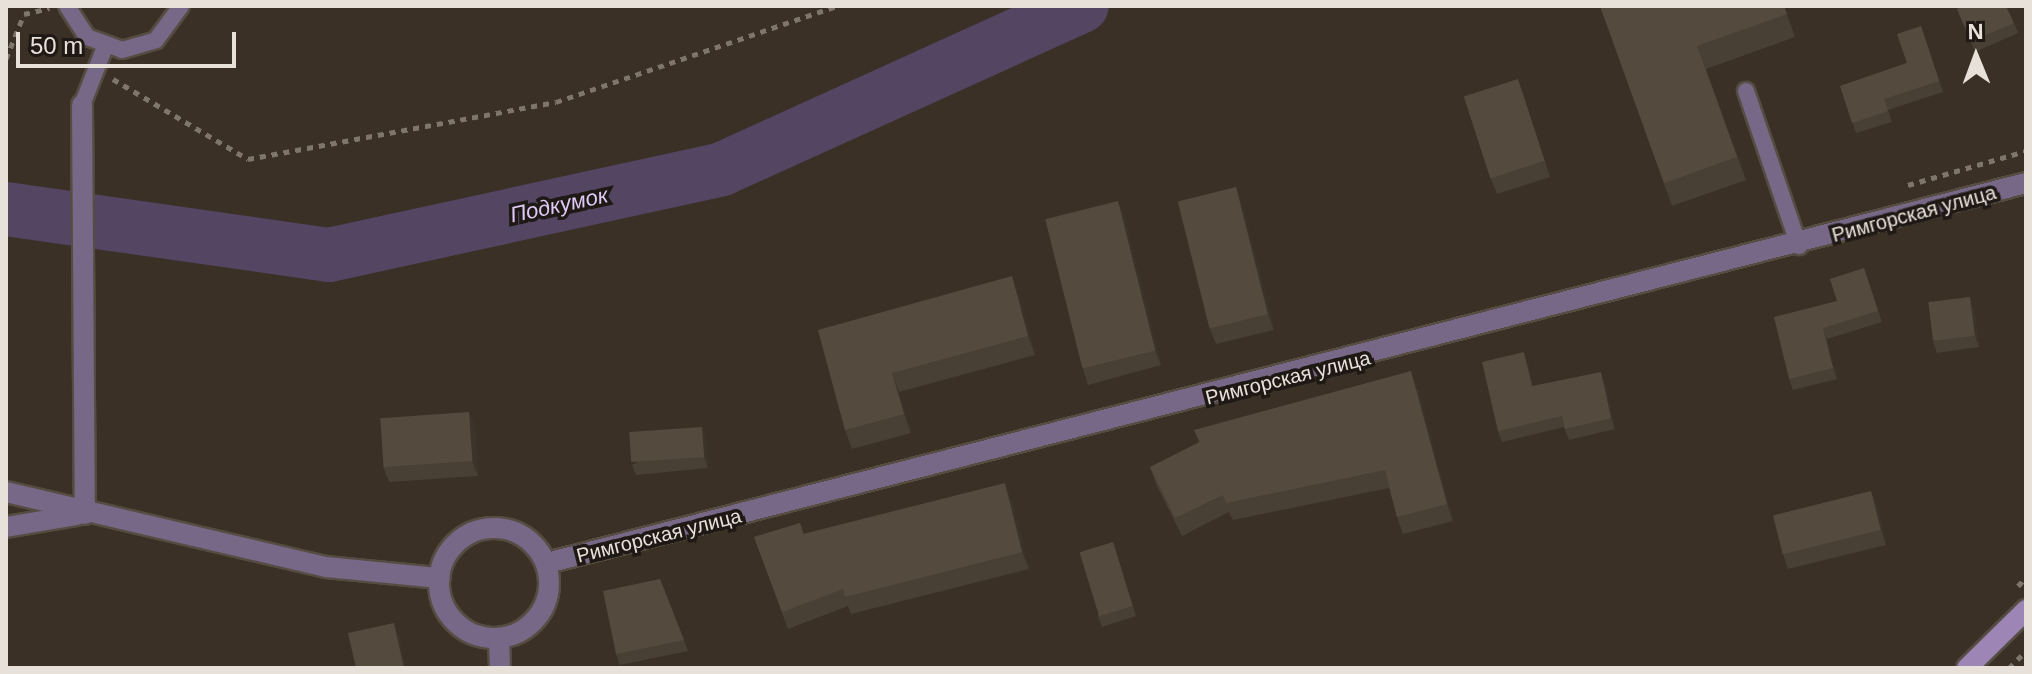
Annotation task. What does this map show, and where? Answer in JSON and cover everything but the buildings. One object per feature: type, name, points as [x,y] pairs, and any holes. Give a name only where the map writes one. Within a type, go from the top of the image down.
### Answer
[{"type":"main road","points":[[1967,668],[2026,610]]},
{"type":"street","points":[[82,105],[85,514]]},
{"type":"street","name":"Римгорская улица","points":[[547,563],[1799,246],[2026,183]]},
{"type":"street","points":[[6,492],[85,514],[326,567],[439,578]]},
{"type":"street","points":[[6,527],[85,514]]},
{"type":"street","points":[[487,528],[523,535],[547,563],[542,613],[499,639],[455,622],[439,578],[454,544],[487,528]]},
{"type":"street","points":[[499,639],[500,668]]},
{"type":"lane","points":[[67,6],[87,37],[105,47],[156,40],[181,6]]},
{"type":"lane","points":[[82,105],[93,67],[105,47]]},
{"type":"lane","points":[[1746,91],[1799,246]]},
{"type":"path","points":[[6,59],[24,14],[58,6]]},
{"type":"path","points":[[93,67],[248,159],[556,102],[837,6]]},
{"type":"path","points":[[6,40],[15,37]]},
{"type":"path","points":[[2009,668],[2026,651]]},
{"type":"waterway","name":"Подкумок","points":[[6,209],[329,255],[722,169],[1082,6]]}]
